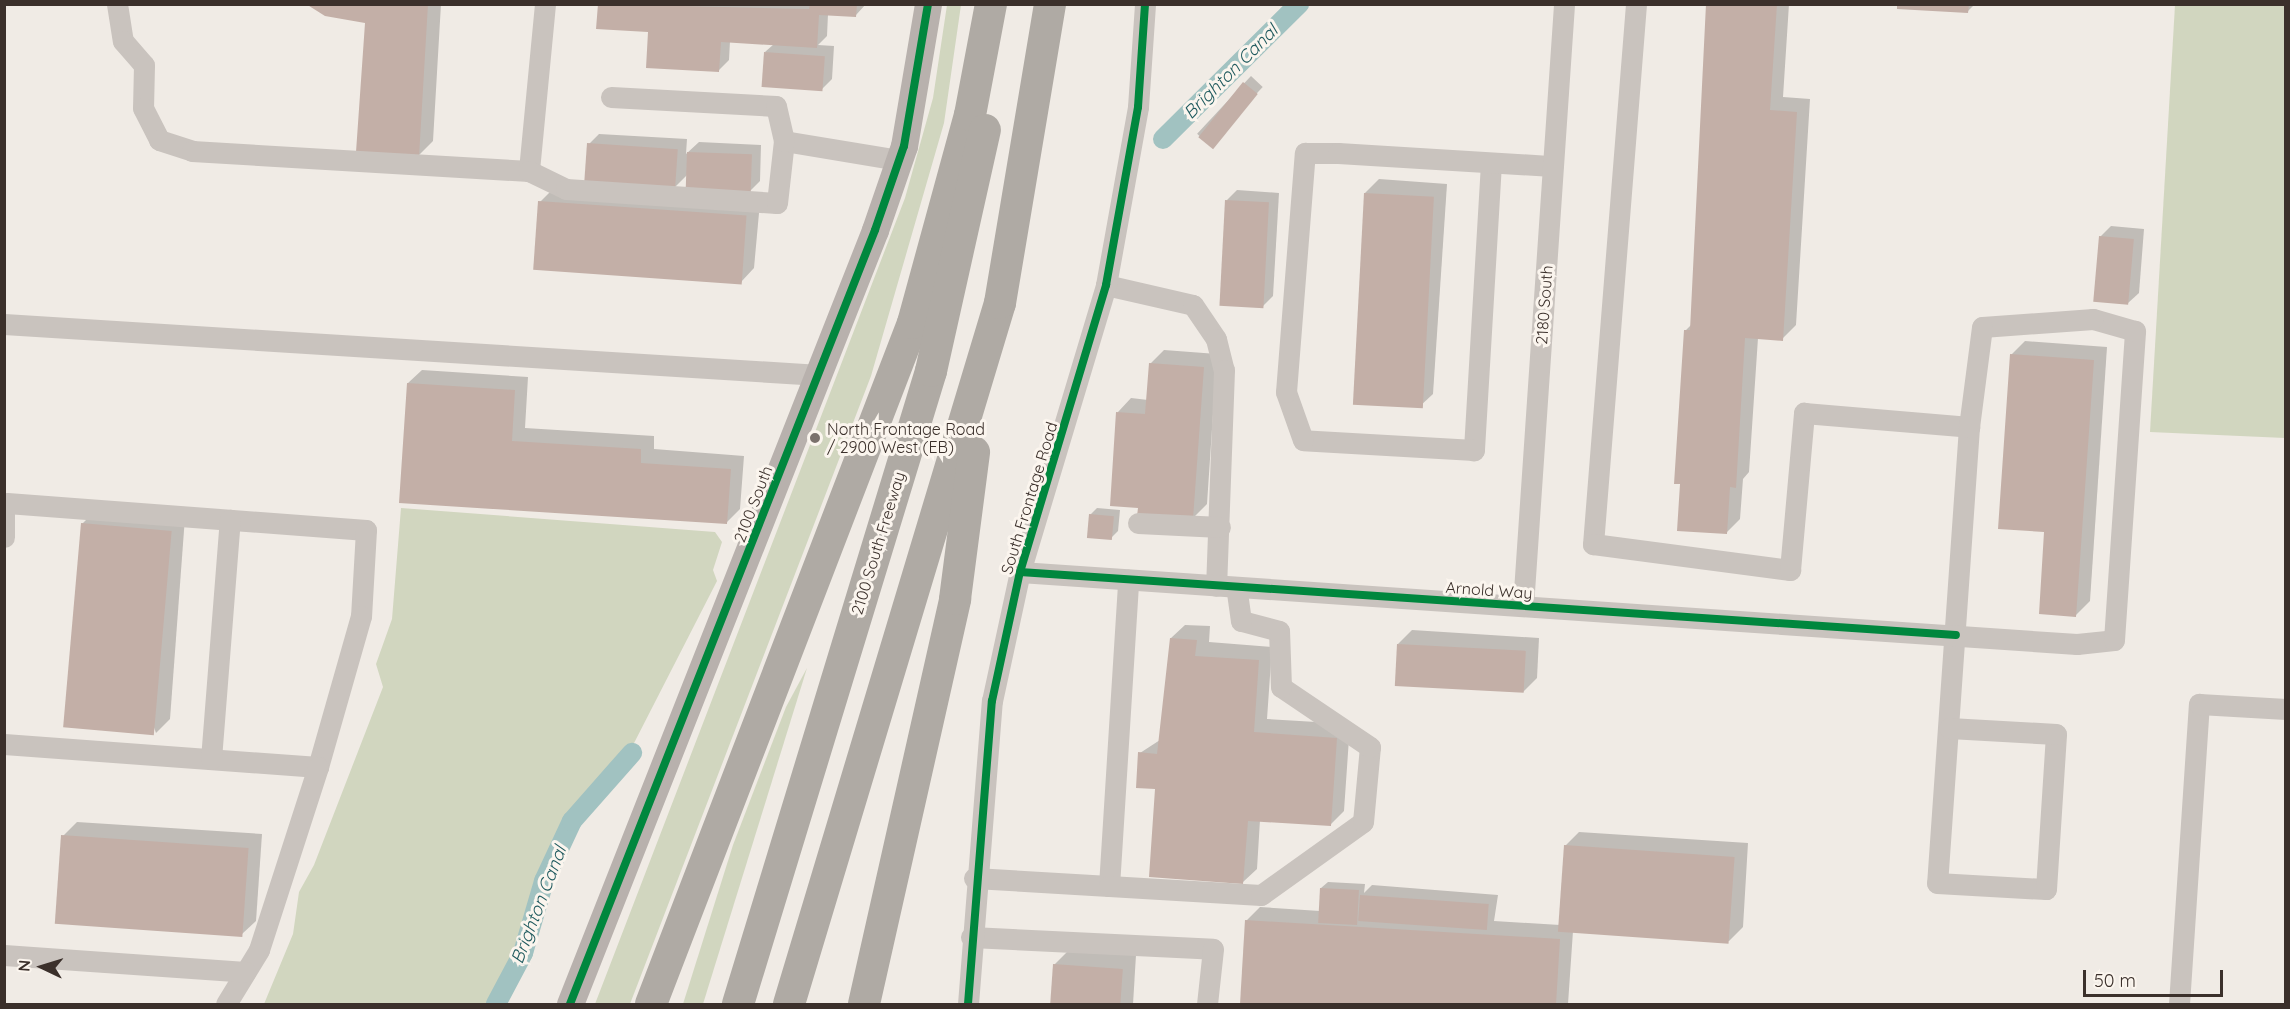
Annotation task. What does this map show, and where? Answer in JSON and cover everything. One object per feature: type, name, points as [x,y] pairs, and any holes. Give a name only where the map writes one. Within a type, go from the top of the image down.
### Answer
[{"type":"highway","points":[[651,1005],[913,323],[970,115],[991,4]]},
{"type":"highway","name":"2100 South Freeway","points":[[738,1005],[931,371],[975,184],[1004,4]]},
{"type":"highway","points":[[864,1005],[955,599],[1000,303],[1050,4]]},
{"type":"highway","points":[[789,1005],[1000,303]]},
{"type":"main road","name":"2100 South","points":[[570,1005],[819,375],[899,160],[922,62],[928,4]]},
{"type":"street","points":[[117,4],[123,41],[144,64],[143,108],[159,140],[192,151],[529,171],[566,189],[777,203],[784,141],[776,106],[611,98]]},
{"type":"street","points":[[529,171],[545,4]]},
{"type":"street","name":"South Frontage Road","points":[[968,1005],[974,878],[992,701],[1020,572],[1106,285],[1138,107],[1145,4]]},
{"type":"street","name":"2180 South","points":[[1523,606],[1564,4]]},
{"type":"street","points":[[1636,4],[1593,544],[1790,570],[1804,413],[1969,427],[1937,883],[2046,889],[2056,734],[1949,728]]},
{"type":"street","points":[[784,141],[899,160]]},
{"type":"street","points":[[1491,163],[1474,450],[1303,440],[1286,392],[1305,153],[1553,166]]},
{"type":"street","points":[[974,878],[1261,895],[1364,822],[1370,747],[1281,687],[1279,631],[1241,621],[1226,586],[1220,528],[1224,370],[1206,318],[1193,305],[1168,296],[1106,285]]},
{"type":"street","name":"Arnold Way","points":[[1020,572],[2077,644],[2114,640],[2134,331],[2093,319],[1982,327],[1969,427]]},
{"type":"street","points":[[4,324],[819,375]]},
{"type":"street","points":[[4,537],[6,503],[366,530],[362,616],[318,767],[259,950],[226,1005]]},
{"type":"street","points":[[211,759],[230,520]]},
{"type":"street","points":[[1138,523],[1220,528]]},
{"type":"street","points":[[1109,886],[1128,580]]},
{"type":"street","points":[[2179,1005],[2199,704],[2286,710]]},
{"type":"street","points":[[4,744],[318,767]]},
{"type":"street","points":[[971,937],[1213,949],[1207,1005]]},
{"type":"street","points":[[4,955],[245,972]]},
{"type":"green space","points":[[947,5],[961,5],[944,123],[871,376],[630,1004],[595,1004],[905,198],[933,98]]},
{"type":"green space","points":[[2175,5],[2285,5],[2285,438],[2150,432]]},
{"type":"green space","points":[[401,508],[715,532],[722,542],[713,570],[717,581],[632,747],[572,810],[549,849],[511,957],[487,1004],[264,1004],[293,934],[299,892],[314,865],[383,687],[376,664],[392,619]]},
{"type":"green space","points":[[807,668],[703,1004],[683,1004],[733,845],[786,707]]},
{"type":"building","points":[[306,4],[428,4],[419,157],[356,152],[365,23],[325,16]]},
{"type":"building","points":[[598,4],[809,9],[810,4],[857,4],[856,17],[819,15],[817,48],[721,42],[719,72],[646,68],[648,32],[596,29]]},
{"type":"building","points":[[1706,4],[1777,4],[1770,110],[1797,112],[1783,341],[1745,338],[1736,488],[1730,487],[1727,534],[1677,531],[1680,484],[1674,484],[1684,330],[1690,330]]},
{"type":"building","points":[[1897,4],[1969,4],[1968,13],[1897,9]]},
{"type":"building","points":[[764,52],[825,56],[822,91],[762,87]]},
{"type":"building","points":[[1243,82],[1258,94],[1213,149],[1198,137]]},
{"type":"building","points":[[587,143],[678,149],[675,190],[584,184]]},
{"type":"building","points":[[687,152],[752,154],[751,192],[686,190]]},
{"type":"building","points":[[1364,193],[1434,197],[1423,408],[1353,405]]},
{"type":"building","points":[[1225,200],[1269,202],[1263,308],[1219,306]]},
{"type":"building","points":[[538,201],[746,216],[742,284],[533,270]]},
{"type":"building","points":[[2099,236],[2134,239],[2128,305],[2093,302]]},
{"type":"building","points":[[2010,354],[2094,360],[2076,617],[2039,614],[2044,532],[1998,529]]},
{"type":"building","points":[[1149,363],[1204,367],[1193,519],[1137,516],[1138,508],[1110,506],[1116,412],[1145,414]]},
{"type":"building","points":[[407,383],[515,390],[512,441],[641,449],[641,463],[731,469],[727,524],[399,503]]},
{"type":"building","points":[[1089,514],[1114,516],[1112,540],[1087,538]]},
{"type":"building","points":[[81,523],[172,531],[154,735],[63,727]]},
{"type":"building","points":[[1170,638],[1197,640],[1195,656],[1259,660],[1254,732],[1337,738],[1331,826],[1248,821],[1243,884],[1149,877],[1155,789],[1136,788],[1138,752],[1157,754]]},
{"type":"building","points":[[1397,644],[1526,651],[1524,693],[1395,686]]},
{"type":"building","points":[[61,835],[249,848],[242,937],[55,924]]},
{"type":"building","points":[[1564,845],[1735,857],[1729,944],[1558,932]]},
{"type":"building","points":[[1320,888],[1359,890],[1357,925],[1318,923]]},
{"type":"building","points":[[1360,895],[1489,904],[1487,930],[1358,921]]},
{"type":"building","points":[[1245,920],[1560,939],[1556,1004],[1240,1004]]},
{"type":"building","points":[[1053,964],[1123,969],[1120,1004],[1050,1004]]},
{"type":"waterway","name":"Brighton Canal","points":[[1163,139],[1299,4]]},
{"type":"waterway","name":"Brighton Canal","points":[[496,1004],[523,953],[544,881],[572,821],[632,753]]},
{"type":"cycle path","points":[[570,1004],[875,230],[904,146],[928,4]]},
{"type":"cycle path","points":[[968,1004],[992,701],[1020,572],[1106,285],[1138,107],[1145,4]]},
{"type":"cycle path","points":[[1020,572],[1956,635]]},
{"type":"place","name":"North Frontage Road / 2900 West (EB)","points":[[815,438]]}]
